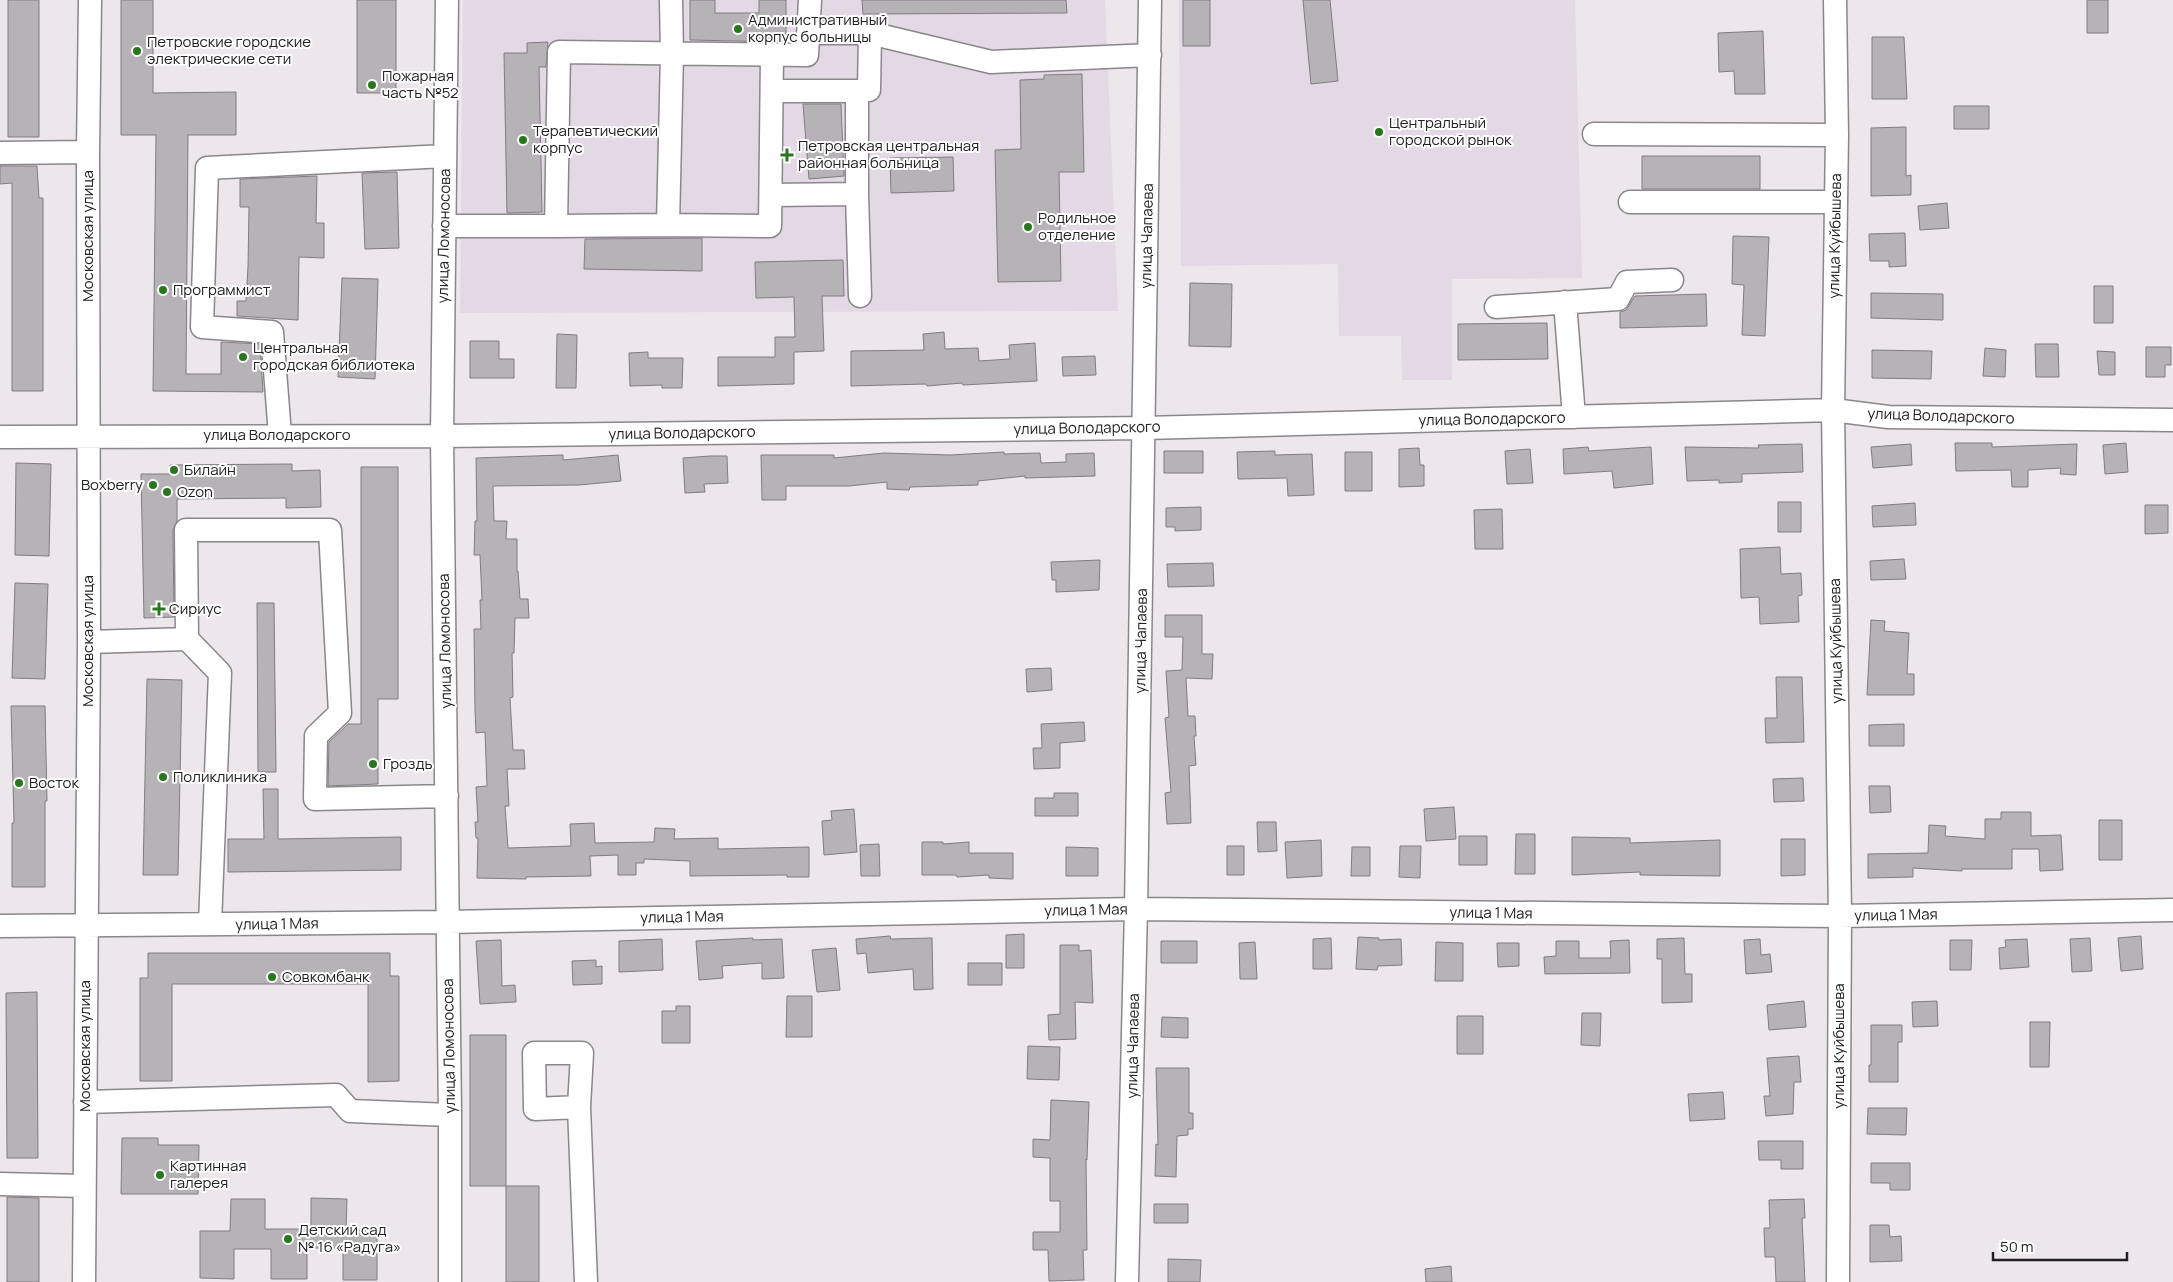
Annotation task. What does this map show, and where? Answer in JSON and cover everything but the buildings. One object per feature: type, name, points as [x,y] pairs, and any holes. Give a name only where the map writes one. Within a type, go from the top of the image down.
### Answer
[{"type":"street","name":"Московская улица","points":[[84,1282],[89,642],[88,152],[90,0]]},
{"type":"street","name":"улица Ломоносова","points":[[447,0],[442,436],[447,796],[450,1282]]},
{"type":"street","points":[[668,225],[672,54],[671,0]]},
{"type":"street","points":[[556,226],[559,52],[807,55],[810,0]]},
{"type":"street","name":"улица Чапаева","points":[[1127,1282],[1136,909],[1150,0]]},
{"type":"street","name":"улица Куйбышева","points":[[1835,0],[1837,135],[1832,410],[1840,916],[1838,1282]]},
{"type":"street","points":[[808,34],[870,34],[991,62],[1150,55]]},
{"type":"street","points":[[772,91],[869,90],[870,34]]},
{"type":"street","points":[[444,226],[770,226],[772,55]]},
{"type":"street","points":[[857,90],[857,194],[860,296]]},
{"type":"street","points":[[1594,134],[1837,135]]},
{"type":"street","points":[[0,152],[88,152]]},
{"type":"street","points":[[280,435],[272,332],[202,327],[207,168],[445,156]]},
{"type":"street","points":[[771,195],[857,194]]},
{"type":"street","points":[[1630,202],[1836,202]]},
{"type":"street","points":[[1496,308],[1618,299],[1627,282],[1672,280]]},
{"type":"street","points":[[1565,302],[1574,417]]},
{"type":"street","name":"улица Володарского","points":[[0,437],[442,436],[1144,428],[1832,410],[1888,417],[2173,420]]},
{"type":"street","points":[[210,924],[220,673],[187,639],[186,530],[330,530],[340,713],[316,736],[315,799],[447,796]]},
{"type":"street","points":[[89,642],[187,639]]},
{"type":"street","name":"улица 1 Мая","points":[[0,926],[447,922],[1136,909],[1840,916],[2173,910]]},
{"type":"street","points":[[85,1102],[336,1095],[350,1111],[450,1115]]},
{"type":"street","points":[[579,1107],[586,1282]]},
{"type":"street","points":[[0,1184],[84,1186]]},
{"type":"shaded area","name":"Петровская центральная районная больница","points":[[463,0],[1105,0],[1118,311],[460,313]]},
{"type":"shaded area","name":"Центральный городской рынок","points":[[1179,0],[1575,0],[1582,278],[1452,279],[1452,380],[1402,380],[1401,336],[1339,336],[1338,264],[1181,266]]},
{"type":"place","name":"Административный корпус больницы","points":[[738,29]]},
{"type":"place","name":"Петровские городские электрические сети","points":[[137,51]]},
{"type":"place","name":"Пожарная часть №52","points":[[372,85]]},
{"type":"place","name":"Центральный городской рынок","points":[[1379,132]]},
{"type":"place","name":"Терапевтический корпус","points":[[523,140]]},
{"type":"place","name":"Петровская центральная районная больница","points":[[787,155]]},
{"type":"place","name":"Родильное отделение","points":[[1028,227]]},
{"type":"place","name":"Программист","points":[[163,290]]},
{"type":"place","name":"Центральная городская библиотека","points":[[243,357]]},
{"type":"place","name":"Билайн","points":[[174,470]]},
{"type":"place","name":"Boxberry","points":[[153,485]]},
{"type":"place","name":"Ozon","points":[[167,492]]},
{"type":"place","name":"Сириус","points":[[159,609]]},
{"type":"place","name":"Гроздь","points":[[373,764]]},
{"type":"place","name":"Поликлиника","points":[[163,777]]},
{"type":"place","name":"Восток","points":[[19,783]]},
{"type":"place","name":"Совкомбанк","points":[[272,977]]},
{"type":"place","name":"Картинная галерея","points":[[160,1175]]},
{"type":"place","name":"Детский сад № 16 «Радуга»","points":[[288,1239]]}]
